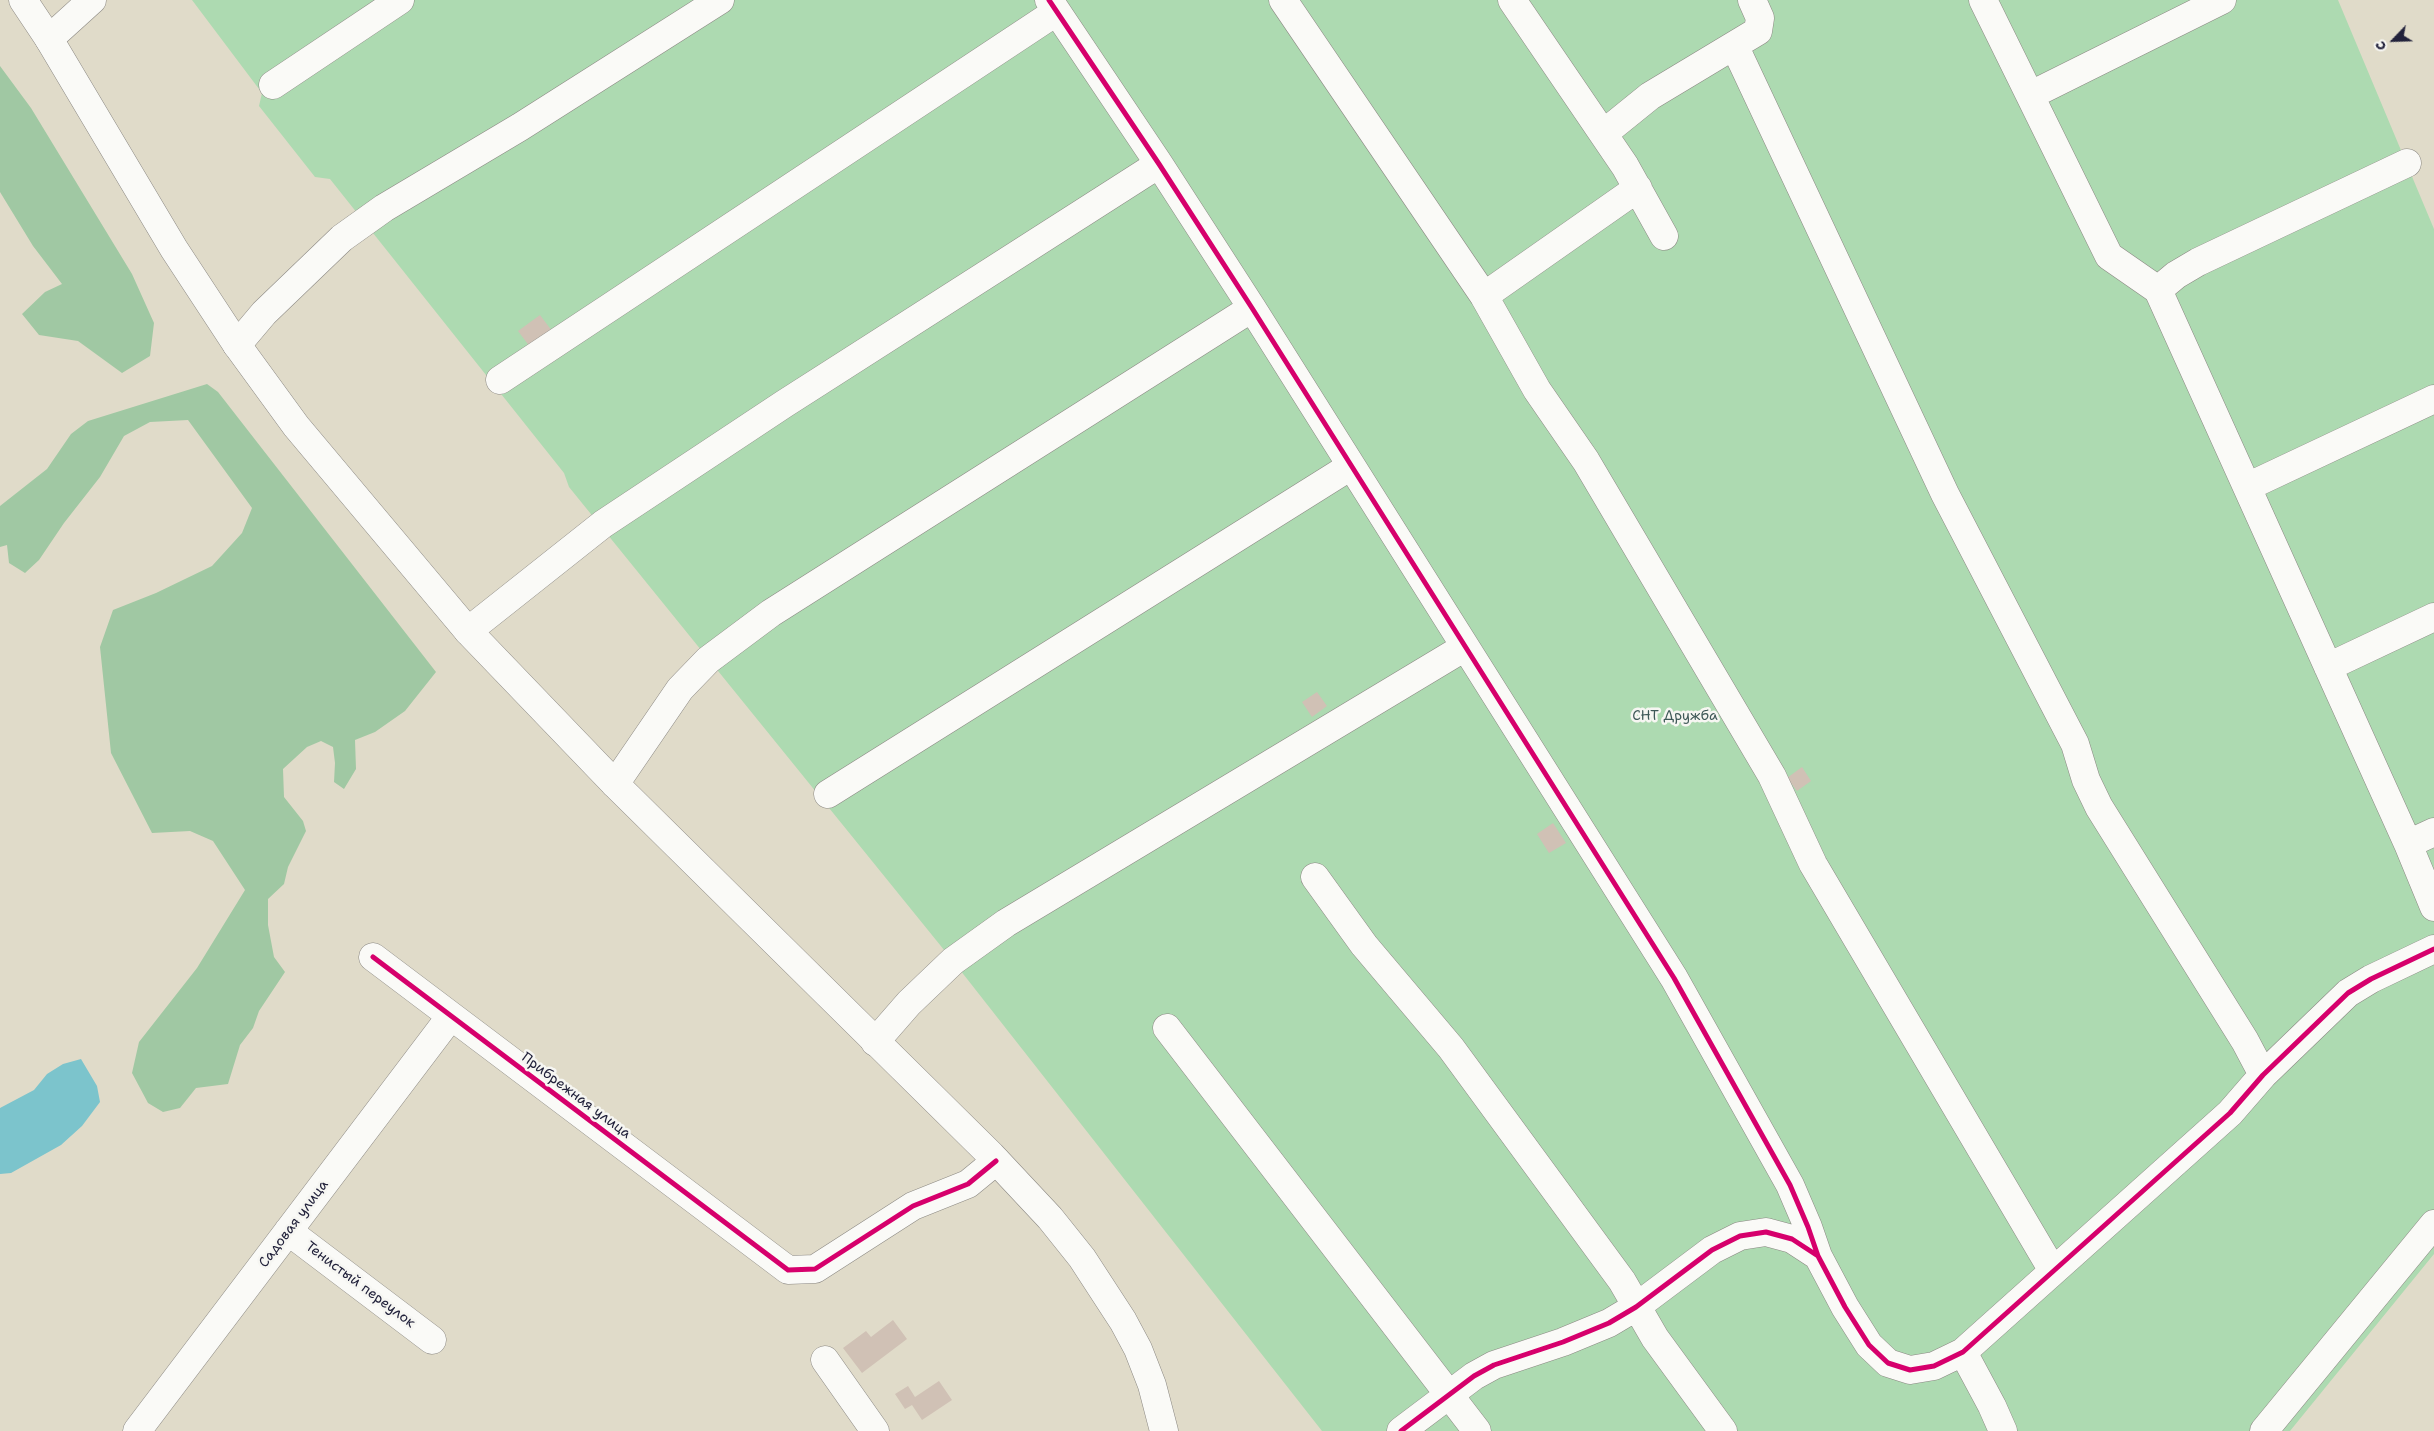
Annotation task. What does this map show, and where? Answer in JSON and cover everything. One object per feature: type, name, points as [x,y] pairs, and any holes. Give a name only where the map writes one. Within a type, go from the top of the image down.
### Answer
[{"type":"street","points":[[23,0],[49,39],[174,249],[237,345],[296,426],[468,631],[615,784],[996,1161],[1060,1231],[1082,1258],[1118,1313],[1138,1349],[1152,1385],[1164,1431]]},
{"type":"street","points":[[49,39],[92,0]]},
{"type":"street","points":[[273,84],[400,0]]},
{"type":"street","points":[[237,345],[264,313],[342,238],[384,208],[520,127],[720,0]]},
{"type":"street","points":[[1283,0],[1484,296],[1537,390],[1586,461],[1772,776],[1813,864],[2052,1271]]},
{"type":"street","points":[[1512,0],[1604,134],[1638,188],[1664,236]]},
{"type":"street","points":[[1604,134],[1650,96],[1681,75],[1735,47],[1758,31],[1760,18],[1752,0]]},
{"type":"street","points":[[1983,0],[2031,94],[2109,256],[2158,290],[2408,844],[2434,907]]},
{"type":"street","points":[[2031,94],[2222,0]]},
{"type":"street","points":[[500,380],[1053,6],[1159,164],[1252,308],[1674,978],[1790,1185],[1818,1256],[1845,1307],[1869,1345],[1888,1363],[1910,1370],[1934,1366],[1963,1352],[2230,1113],[2263,1075],[2348,993],[2371,978],[2434,949]]},
{"type":"street","points":[[1735,47],[1945,494],[2075,744],[2086,780],[2099,807],[2245,1041],[2263,1075]]},
{"type":"street","points":[[2158,290],[2176,274],[2198,262],[2407,163]]},
{"type":"street","points":[[468,631],[603,524],[792,398],[1159,164]]},
{"type":"street","points":[[1484,296],[1638,188]]},
{"type":"street","points":[[615,784],[680,688],[708,660],[771,613],[1252,308]]},
{"type":"street","points":[[2247,487],[2434,400]]},
{"type":"street","points":[[828,794],[1351,466]]},
{"type":"street","points":[[2328,667],[2434,617]]},
{"type":"street","points":[[875,1042],[908,1003],[953,961],[1006,923],[1465,647]]},
{"type":"street","points":[[2408,844],[2434,832]]},
{"type":"street","points":[[1314,877],[1364,945],[1452,1048],[1622,1281],[1655,1338],[1724,1431]]},
{"type":"street","name":"Прибрежная улица","points":[[373,957],[788,1270],[815,1269],[913,1206],[968,1184],[996,1161]]},
{"type":"street","name":"Садовая улица","points":[[137,1431],[452,1016]]},
{"type":"street","points":[[1167,1028],[1477,1431]]},
{"type":"street","points":[[2264,1431],[2434,1224]]},
{"type":"street","name":"Тенистый переулок","points":[[288,1231],[432,1340]]},
{"type":"street","points":[[1401,1431],[1474,1376],[1494,1365],[1563,1342],[1609,1323],[1636,1307],[1712,1250],[1740,1236],[1766,1232],[1792,1239],[1818,1256]]},
{"type":"street","points":[[1963,1352],[2002,1431]]},
{"type":"street","points":[[825,1360],[875,1431]]},
{"type":"green space","name":"СНТ Дружба","points":[[192,0],[2338,0],[2434,229],[2434,1254],[2290,1431],[1322,1431],[953,961],[569,487],[564,473],[330,179],[315,177],[259,106],[262,93]]},
{"type":"green space","points":[[0,66],[31,108],[132,274],[154,323],[150,356],[122,373],[78,341],[39,335],[22,314],[45,292],[62,284],[33,246],[0,192]]},
{"type":"green space","points":[[207,384],[218,392],[436,672],[405,711],[375,732],[355,740],[356,769],[344,789],[334,782],[335,763],[333,747],[321,741],[307,747],[283,769],[284,797],[303,821],[306,831],[288,867],[284,884],[268,899],[268,925],[274,957],[285,972],[259,1011],[253,1028],[240,1045],[228,1084],[196,1088],[180,1108],[163,1112],[148,1103],[132,1073],[139,1042],[197,968],[245,890],[213,841],[190,831],[152,833],[111,753],[100,647],[113,610],[156,593],[212,566],[242,533],[252,508],[188,420],[150,422],[124,436],[100,477],[64,523],[39,560],[25,573],[9,563],[7,545],[0,547],[0,506],[47,469],[71,434],[88,421]]},
{"type":"water","points":[[81,1059],[97,1086],[100,1102],[82,1126],[61,1145],[11,1173],[0,1174],[0,1108],[34,1090],[47,1074],[63,1064]]},
{"type":"building","points":[[540,315],[552,331],[530,347],[518,331]]},
{"type":"building","points":[[1317,692],[1327,706],[1312,717],[1302,702]]},
{"type":"building","points":[[1802,767],[1811,781],[1797,791],[1787,778]]},
{"type":"building","points":[[1553,823],[1566,843],[1549,853],[1537,834]]},
{"type":"building","points":[[893,1320],[907,1339],[862,1373],[843,1348],[866,1331],[871,1337]]},
{"type":"building","points":[[939,1381],[952,1400],[922,1420],[912,1405],[905,1409],[895,1394],[908,1386],[915,1397]]},
{"type":"cycle path","points":[[1049,0],[1159,164],[1252,308],[1674,978],[1790,1185],[1818,1256]]},
{"type":"cycle path","points":[[1401,1431],[1474,1376],[1494,1365],[1563,1342],[1609,1323],[1636,1307],[1712,1250],[1740,1236],[1766,1232],[1792,1239],[1818,1256],[1845,1307],[1869,1345],[1888,1363],[1910,1370],[1934,1366],[1963,1352],[2230,1113],[2263,1075],[2348,993],[2371,979],[2434,949]]},
{"type":"cycle path","points":[[373,957],[788,1270],[815,1269],[913,1206],[968,1184],[996,1161]]}]
